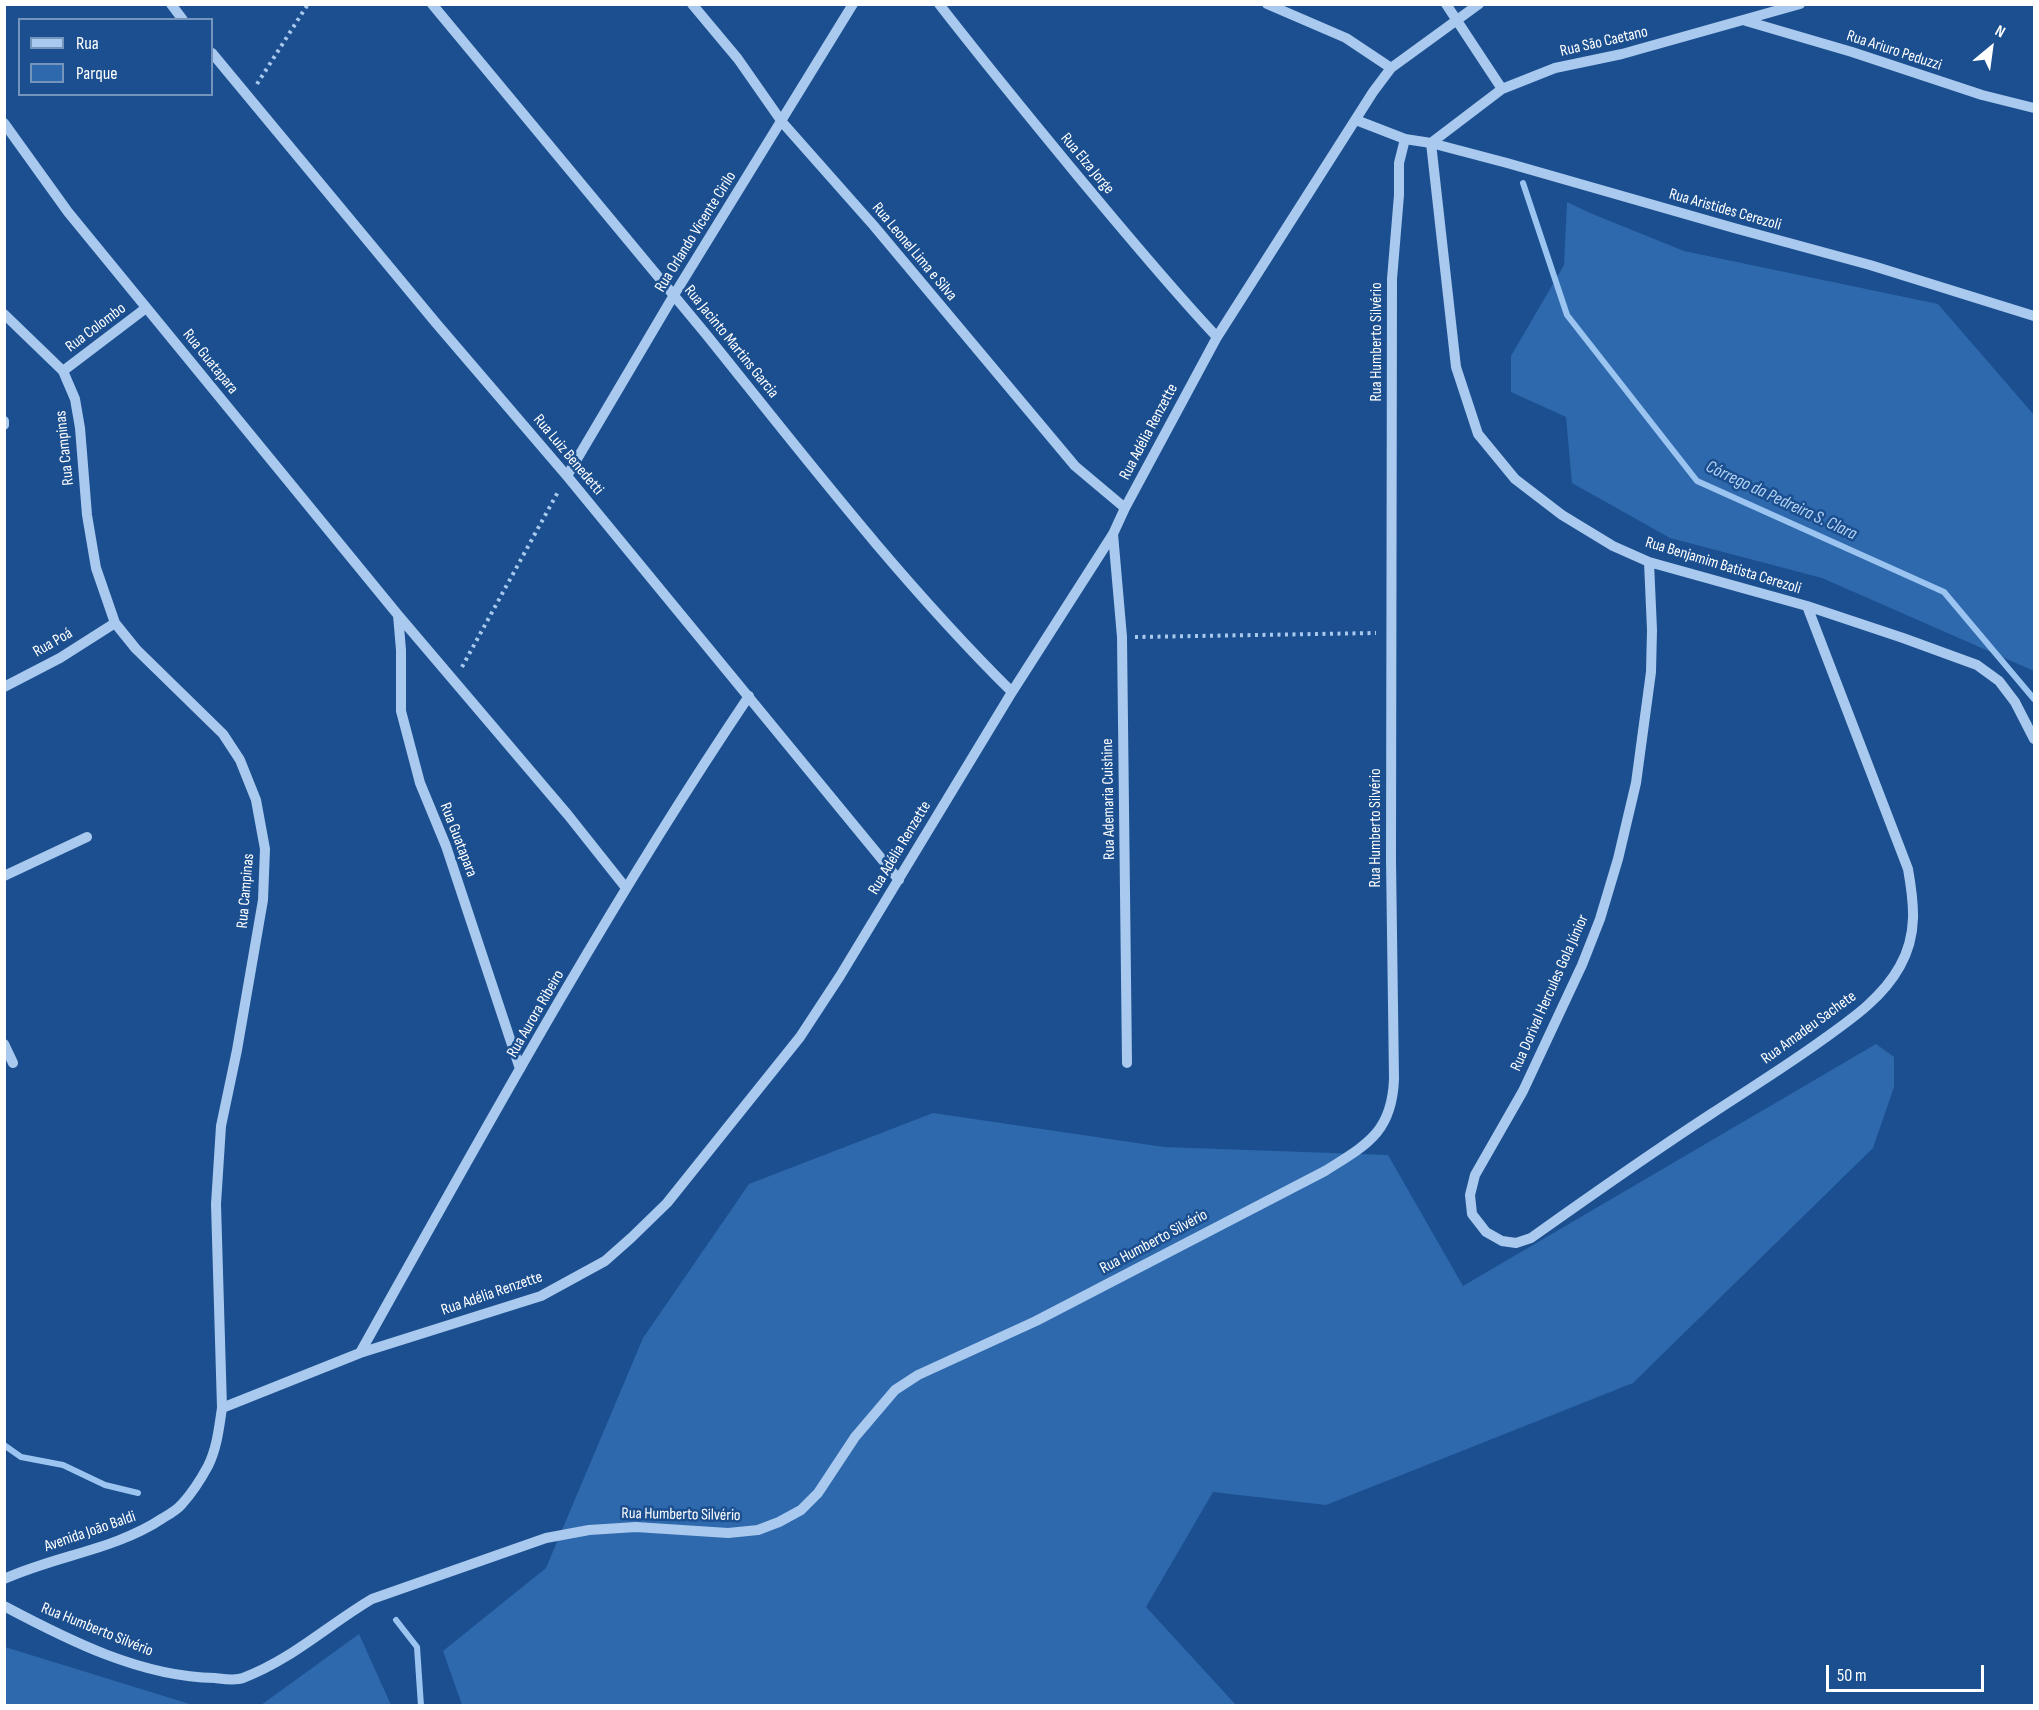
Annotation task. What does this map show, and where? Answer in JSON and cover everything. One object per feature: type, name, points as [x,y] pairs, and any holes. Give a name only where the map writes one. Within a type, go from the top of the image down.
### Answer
[{"type":"street","points":[[171,4],[182,18]]},
{"type":"street","name":"Rua Jacinto Martins Garcia","points":[[432,4],[918,594],[1012,692]]},
{"type":"street","name":"Rua Leonel Lima e Silva","points":[[692,4],[738,59],[782,122],[880,234],[1075,466],[1125,508]]},
{"type":"street","name":"Rua Orlando Vicente Cirilo","points":[[567,476],[674,295],[853,4]]},
{"type":"street","name":"Rua Elza Jorge","points":[[939,4],[1018,105],[1128,237],[1217,337]]},
{"type":"street","points":[[1267,4],[1346,38],[1391,68]]},
{"type":"street","points":[[1446,4],[1502,89]]},
{"type":"street","name":"Rua Adélia Renzette","points":[[222,1408],[360,1353],[541,1296],[605,1261],[667,1203],[800,1037],[840,976],[1012,692],[1113,534],[1217,337],[1391,68],[1479,4]]},
{"type":"street","name":"Rua São Caetano","points":[[1431,143],[1502,89],[1555,68],[1622,54],[1800,4]]},
{"type":"street","name":"Rua Ariuro Peduzzi","points":[[1746,21],[1852,52],[1983,95],[2034,108]]},
{"type":"street","name":"Rua Luiz Benedetti","points":[[213,54],[436,323],[567,476],[899,880]]},
{"type":"street","points":[[1356,120],[1405,139]]},
{"type":"street","name":"Rua Guatapara","points":[[4,123],[68,213],[398,615],[568,815],[626,888]]},
{"type":"street","name":"Rua Aristides Cerezoli","points":[[1405,139],[1431,143],[1870,265],[2034,316]]},
{"type":"street","name":"Rua Humberto Silvério","points":[[4,1606],[51,1630],[106,1653],[160,1671],[200,1678],[240,1679],[278,1662],[314,1639],[346,1614],[372,1599],[546,1538],[589,1530],[636,1527],[728,1533],[758,1530],[801,1510],[818,1493],[855,1437],[895,1390],[918,1375],[1046,1316],[1325,1171],[1370,1142],[1388,1112],[1393,1097],[1394,1079],[1391,860],[1392,279],[1399,195],[1399,163],[1405,139]]},
{"type":"street","name":"Rua Benjamim Batista Cerezoli","points":[[1431,143],[1456,367],[1478,434],[1515,479],[1562,515],[1613,546],[1649,561],[1807,606],[1977,665],[1999,681],[2015,702],[2034,739]]},
{"type":"street","name":"Rua Colombo","points":[[63,371],[146,308]]},
{"type":"street","name":"Rua Campinas","points":[[4,314],[63,371],[75,399],[87,515],[96,568],[115,623],[136,650],[223,734],[240,760],[256,800],[265,849],[263,900],[237,1050],[221,1126],[216,1204],[222,1408]]},
{"type":"street","name":"Rua Ademaria Cuishine","points":[[1113,534],[1122,637],[1127,1063]]},
{"type":"street","name":"Rua Dorival Hercules Gola Júnior","points":[[1531,1238],[1516,1243],[1502,1241],[1486,1232],[1473,1214],[1470,1195],[1475,1175],[1523,1091],[1582,965],[1600,920],[1618,859],[1636,783],[1651,672],[1649,561]]},
{"type":"street","name":"Rua Amadeu Sachete","points":[[1531,1238],[1629,1169],[1789,1064],[1861,1012],[1893,975],[1908,948],[1914,924],[1914,902],[1908,868],[1807,606]]},
{"type":"street","name":"Rua Guatapara","points":[[398,615],[401,650],[401,711],[420,783],[446,846],[520,1070]]},
{"type":"street","name":"Rua Poá","points":[[4,687],[60,658],[115,623]]},
{"type":"street","name":"Rua Aurora Ribeiro","points":[[360,1353],[626,888],[700,768],[749,696]]},
{"type":"street","points":[[4,876],[87,837]]},
{"type":"street","points":[[4,1044],[13,1063]]},
{"type":"street","name":"Avenida João Baldi","points":[[4,1579],[24,1570],[141,1532],[181,1506],[208,1465],[217,1441],[222,1408]]},
{"type":"path","points":[[249,97],[308,4]]},
{"type":"path","points":[[454,681],[567,476]]},
{"type":"path","points":[[1122,637],[1391,633]]},
{"type":"green space","points":[[1567,202],[1684,251],[1938,304],[2034,415],[2034,671],[1822,578],[1670,538],[1572,483],[1566,417],[1511,392],[1511,356],[1564,265]]},
{"type":"green space","points":[[1876,1044],[1894,1057],[1894,1087],[1873,1148],[1633,1383],[1326,1505],[1213,1492],[1146,1607],[1236,1705],[462,1705],[443,1651],[546,1568],[643,1338],[749,1184],[933,1113],[1164,1147],[1388,1155],[1463,1286]]},
{"type":"green space","points":[[359,1634],[391,1705],[261,1705]]},
{"type":"green space","points":[[5,1647],[193,1705],[5,1705]]},
{"type":"waterway","name":"Córrego da Pedreira S. Clara","points":[[1523,183],[1567,315],[1697,481],[1944,592],[2034,699]]},
{"type":"waterway","points":[[4,1445],[21,1457],[63,1465],[105,1485],[138,1493]]},
{"type":"waterway","points":[[396,1620],[417,1647],[421,1706]]}]
